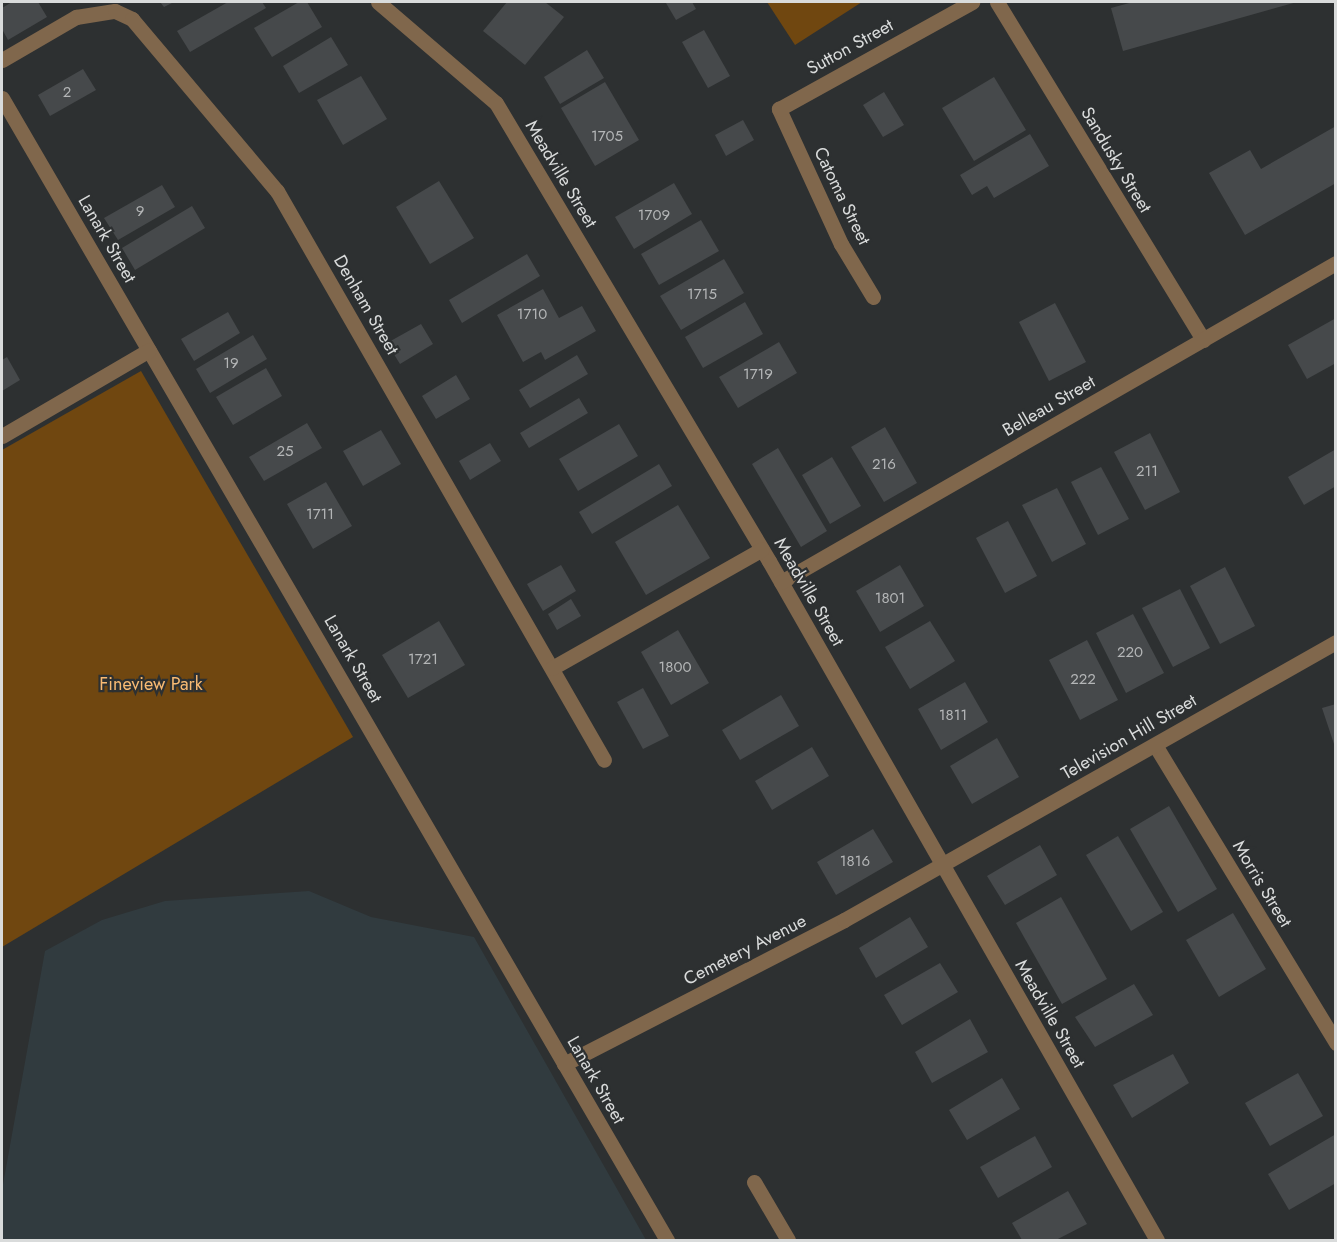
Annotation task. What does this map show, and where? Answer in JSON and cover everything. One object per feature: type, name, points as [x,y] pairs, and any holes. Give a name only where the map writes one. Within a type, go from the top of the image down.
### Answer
[{"type":"street","name":"Meadville Street","points":[[378,2],[496,103],[762,549],[1157,1240]]},
{"type":"street","name":"Sutton Street","points":[[779,109],[972,2]]},
{"type":"street","name":"Sandusky Street","points":[[997,2],[1203,340]]},
{"type":"street","name":"Denham Street","points":[[2,60],[76,17],[115,11],[132,19],[277,190],[604,760]]},
{"type":"street","name":"Lanark Street","points":[[2,98],[667,1240]]},
{"type":"street","name":"Catoma Street","points":[[779,109],[841,244],[873,297]]},
{"type":"street","name":"Belleau Street","points":[[781,582],[1335,263]]},
{"type":"street","points":[[2,436],[149,350]]},
{"type":"street","points":[[552,668],[762,549]]},
{"type":"street","name":"Television Hill Street","points":[[942,866],[1335,642]]},
{"type":"street","name":"Morris Street","points":[[1155,745],[1335,1043]]},
{"type":"street","name":"Cemetery Avenue","points":[[564,1064],[942,866]]},
{"type":"street","points":[[754,1182],[788,1240]]},
{"type":"shaded area","points":[[309,891],[371,917],[474,937],[646,1240],[2,1240],[2,1190],[45,951],[102,920],[165,901]]},
{"type":"green space","points":[[767,2],[862,2],[795,45]]},
{"type":"green space","name":"Fineview Park","points":[[141,371],[353,737],[2,947],[2,450]]},
{"type":"building","points":[[12,2],[38,2],[47,17],[8,40],[2,29],[2,8]]},
{"type":"building","points":[[160,2],[174,2],[164,7]]},
{"type":"building","points":[[228,2],[262,2],[266,8],[190,52],[177,31]]},
{"type":"building","points":[[299,2],[307,2],[322,27],[272,57],[254,28]]},
{"type":"building","points":[[507,2],[545,2],[564,17],[525,65],[483,31]]},
{"type":"building","points":[[692,2],[696,9],[676,20],[666,3]]},
{"type":"building","points":[[1133,2],[1297,2],[1123,51],[1111,8]]},
{"type":"building","points":[[704,30],[730,76],[708,88],[682,42]]},
{"type":"building","points":[[331,37],[348,65],[299,93],[283,66]]},
{"type":"building","points":[[587,50],[604,78],[560,104],[544,77]]},
{"type":"building","points":[[83,69],[96,90],[50,116],[38,95]]},
{"type":"building","points":[[361,76],[387,119],[343,145],[317,100]]},
{"type":"building","points":[[994,77],[1026,130],[974,161],[942,108]]},
{"type":"building","points":[[605,82],[639,140],[595,166],[561,108]]},
{"type":"building","points":[[884,92],[904,125],[883,137],[863,105]]},
{"type":"building","points":[[743,120],[754,140],[726,156],[715,135]]},
{"type":"building","points":[[1336,126],[1336,183],[1245,235],[1209,173],[1250,150],[1261,169]]},
{"type":"building","points":[[1030,134],[1049,166],[994,198],[987,186],[972,195],[960,175]]},
{"type":"building","points":[[439,181],[474,238],[430,264],[396,207]]},
{"type":"building","points":[[674,183],[692,214],[634,249],[615,217]]},
{"type":"building","points":[[162,185],[175,207],[118,240],[104,218]]},
{"type":"building","points":[[192,206],[205,228],[135,270],[122,248]]},
{"type":"building","points":[[701,220],[719,251],[659,285],[641,254]]},
{"type":"building","points":[[527,254],[540,276],[462,323],[449,300]]},
{"type":"building","points":[[724,259],[744,293],[681,330],[660,296]]},
{"type":"building","points":[[543,289],[559,318],[582,306],[596,331],[545,360],[541,352],[523,362],[497,315]]},
{"type":"building","points":[[745,302],[763,334],[703,368],[685,337]]},
{"type":"building","points":[[1055,303],[1086,362],[1049,381],[1019,322]]},
{"type":"building","points":[[228,312],[240,333],[194,361],[181,339]]},
{"type":"building","points":[[1336,318],[1336,363],[1307,379],[1288,345]]},
{"type":"building","points":[[421,324],[433,344],[400,364],[387,343]]},
{"type":"building","points":[[253,335],[267,359],[210,393],[196,369]]},
{"type":"building","points":[[779,342],[797,373],[738,408],[719,377]]},
{"type":"building","points":[[577,355],[588,374],[530,408],[519,390]]},
{"type":"building","points":[[7,357],[20,380],[2,391],[2,360]]},
{"type":"building","points":[[266,368],[282,396],[233,425],[216,397]]},
{"type":"building","points":[[456,375],[470,399],[436,419],[422,396]]},
{"type":"building","points":[[579,398],[588,413],[529,448],[520,433]]},
{"type":"building","points":[[307,423],[322,448],[264,481],[249,457]]},
{"type":"building","points":[[619,424],[638,456],[578,491],[559,459]]},
{"type":"building","points":[[885,427],[917,483],[884,502],[851,447]]},
{"type":"building","points":[[381,430],[401,464],[363,486],[343,451]]},
{"type":"building","points":[[1150,433],[1180,492],[1145,510],[1114,452]]},
{"type":"building","points":[[490,443],[501,461],[470,480],[459,461]]},
{"type":"building","points":[[778,448],[827,531],[801,547],[752,464]]},
{"type":"building","points":[[1336,449],[1336,486],[1304,505],[1288,477]]},
{"type":"building","points":[[832,457],[861,506],[830,524],[802,475]]},
{"type":"building","points":[[659,464],[672,486],[592,534],[579,512]]},
{"type":"building","points":[[1101,467],[1129,519],[1098,535],[1071,482]]},
{"type":"building","points":[[326,482],[352,526],[313,549],[287,504]]},
{"type":"building","points":[[1057,488],[1086,544],[1052,562],[1022,505]]},
{"type":"building","points":[[678,505],[710,558],[646,595],[615,542]]},
{"type":"building","points":[[1008,521],[1037,576],[1005,593],[976,538]]},
{"type":"building","points":[[561,565],[576,591],[543,611],[527,584]]},
{"type":"building","points":[[900,565],[924,606],[880,632],[856,591]]},
{"type":"building","points":[[1225,567],[1255,626],[1220,644],[1190,586]]},
{"type":"building","points":[[1180,589],[1210,648],[1173,667],[1142,608]]},
{"type":"building","points":[[571,599],[581,616],[557,630],[548,614]]},
{"type":"building","points":[[1133,614],[1164,673],[1126,693],[1096,633]]},
{"type":"building","points":[[439,621],[465,665],[408,698],[382,655]]},
{"type":"building","points":[[930,621],[955,661],[910,689],[885,647]]},
{"type":"building","points":[[678,630],[709,683],[671,705],[641,652]]},
{"type":"building","points":[[1087,640],[1118,700],[1080,720],[1049,660]]},
{"type":"building","points":[[965,682],[988,722],[941,750],[918,709]]},
{"type":"building","points":[[643,688],[669,736],[643,749],[617,702]]},
{"type":"building","points":[[781,695],[799,726],[740,760],[722,730]]},
{"type":"building","points":[[1336,704],[1336,747],[1335,747],[1322,708]]},
{"type":"building","points":[[997,738],[1019,777],[972,804],[950,766]]},
{"type":"building","points":[[812,747],[829,776],[772,810],[755,781]]},
{"type":"building","points":[[1169,806],[1217,889],[1178,912],[1130,829]]},
{"type":"building","points":[[873,829],[893,862],[836,895],[817,862]]},
{"type":"building","points":[[1118,836],[1163,912],[1131,931],[1086,855]]},
{"type":"building","points":[[1040,845],[1057,875],[1005,905],[987,876]]},
{"type":"building","points":[[1061,897],[1107,979],[1062,1004],[1016,923]]},
{"type":"building","points":[[1233,913],[1266,969],[1219,997],[1186,940]]},
{"type":"building","points":[[910,917],[928,947],[876,978],[859,948]]},
{"type":"building","points":[[940,963],[958,992],[902,1025],[884,995]]},
{"type":"building","points":[[1134,984],[1153,1015],[1095,1047],[1075,1017]]},
{"type":"building","points":[[970,1019],[988,1052],[932,1083],[915,1052]]},
{"type":"building","points":[[1173,1054],[1189,1083],[1132,1118],[1113,1085]]},
{"type":"building","points":[[1298,1073],[1323,1116],[1270,1146],[1245,1103]]},
{"type":"building","points":[[1002,1078],[1020,1109],[967,1140],[949,1110]]},
{"type":"building","points":[[1336,1134],[1336,1183],[1289,1210],[1268,1174]]},
{"type":"building","points":[[1035,1136],[1052,1167],[998,1198],[980,1167]]},
{"type":"building","points":[[1068,1191],[1087,1224],[1056,1240],[1022,1240],[1012,1223]]}]
